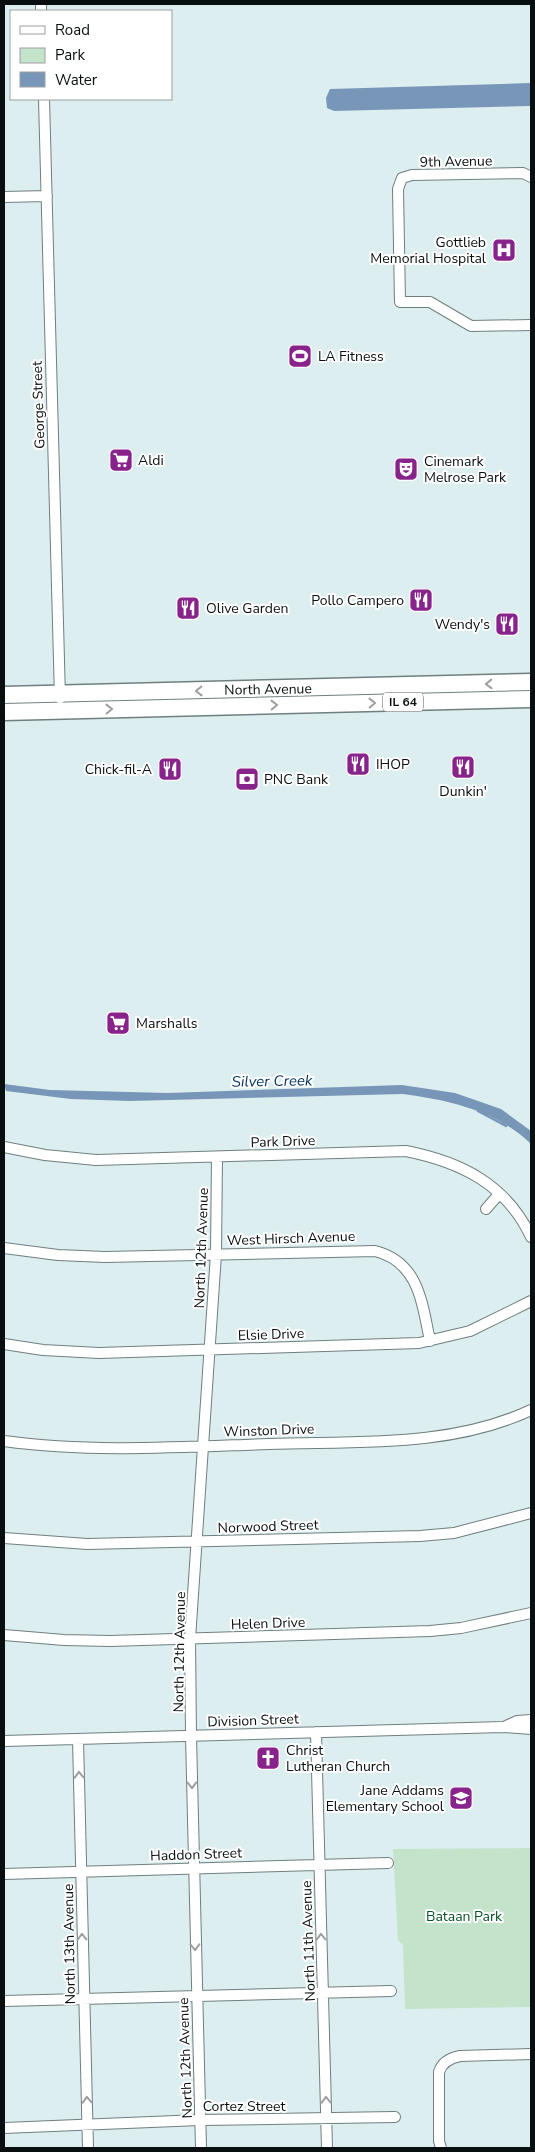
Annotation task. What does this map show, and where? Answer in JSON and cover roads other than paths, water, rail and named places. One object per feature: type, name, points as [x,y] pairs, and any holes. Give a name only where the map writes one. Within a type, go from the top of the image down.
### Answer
[{"type":"main road","name":"North Avenue","points":[[4,712],[60,702],[531,682]]},
{"type":"main road","name":"North Avenue","points":[[4,695],[60,702],[531,699]]},
{"type":"street","name":"George Street","points":[[44,100],[60,702]]},
{"type":"street","name":"9th Avenue","points":[[531,177],[523,173],[412,175],[402,178],[398,189],[400,302],[430,302],[471,326],[531,325]]},
{"type":"street","points":[[4,197],[46,196]]},
{"type":"street","name":"Park Drive","points":[[4,1147],[45,1155],[96,1160],[406,1151],[436,1157],[460,1165],[481,1177],[515,1209],[531,1237]]},
{"type":"street","name":"North 12th Avenue","points":[[201,2148],[196,1995],[190,1640],[211,1350],[216,1254],[217,1157]]},
{"type":"street","points":[[486,1209],[499,1194]]},
{"type":"street","name":"West Hirsch Avenue","points":[[4,1248],[83,1257],[365,1250],[387,1255],[405,1266],[420,1294],[430,1342]]},
{"type":"street","name":"Elsie Drive","points":[[4,1344],[99,1353],[430,1342],[477,1328],[531,1301]]},
{"type":"street","name":"Winston Drive","points":[[4,1441],[38,1446],[205,1446],[423,1438],[476,1429],[531,1410]]},
{"type":"street","name":"Norwood Street","points":[[4,1538],[87,1544],[420,1536],[454,1533],[531,1513]]},
{"type":"street","name":"Helen Drive","points":[[4,1635],[82,1640],[190,1640],[430,1631],[461,1628],[531,1613]]},
{"type":"street","name":"Division Street","points":[[503,1727],[517,1721],[531,1720]]},
{"type":"street","name":"Division Street","points":[[4,1741],[503,1727],[531,1729]]},
{"type":"street","name":"North 11th Avenue","points":[[316,1732],[327,2148]]},
{"type":"street","name":"North 13th Avenue","points":[[78,1739],[88,2148]]},
{"type":"street","name":"Haddon Street","points":[[4,1874],[388,1863]]},
{"type":"street","points":[[4,2001],[391,1991]]},
{"type":"street","points":[[441,2148],[439,2141],[439,2072],[445,2062],[460,2056],[531,2054]]},
{"type":"street","name":"Cortez Street","points":[[4,2128],[200,2120],[395,2117]]},
{"type":"water","points":[[531,83],[531,106],[334,111],[327,108],[326,98],[330,89]]},
{"type":"water","points":[[4,1084],[50,1090],[168,1093],[402,1085],[455,1093],[501,1109],[531,1131],[531,1144],[518,1133],[488,1115],[455,1104],[403,1094],[130,1101],[71,1099],[6,1091]]},
{"type":"waterway","name":"Silver Creek","points":[[478,1111],[506,1126]]},
{"type":"place","name":"Gottlieb Memorial Hospital","points":[[504,250]]},
{"type":"place","name":"LA Fitness","points":[[300,356]]},
{"type":"place","name":"Aldi","points":[[121,460]]},
{"type":"place","name":"Cinemark Melrose Park","points":[[406,469]]},
{"type":"place","name":"Pollo Campero","points":[[421,600]]},
{"type":"place","name":"Olive Garden","points":[[188,608]]},
{"type":"place","name":"Wendy's","points":[[507,624]]},
{"type":"place","name":"IHOP","points":[[358,764]]},
{"type":"place","name":"Dunkin'","points":[[463,767]]},
{"type":"place","name":"Chick-fil-A","points":[[170,769]]},
{"type":"place","name":"PNC Bank","points":[[247,779]]},
{"type":"place","name":"Marshalls","points":[[118,1023]]},
{"type":"place","name":"Christ Lutheran Church","points":[[268,1758]]},
{"type":"place","name":"Jane Addams Elementary School","points":[[461,1798]]},
{"type":"park label","name":"Bataan Park","points":[[464,1916]]}]
